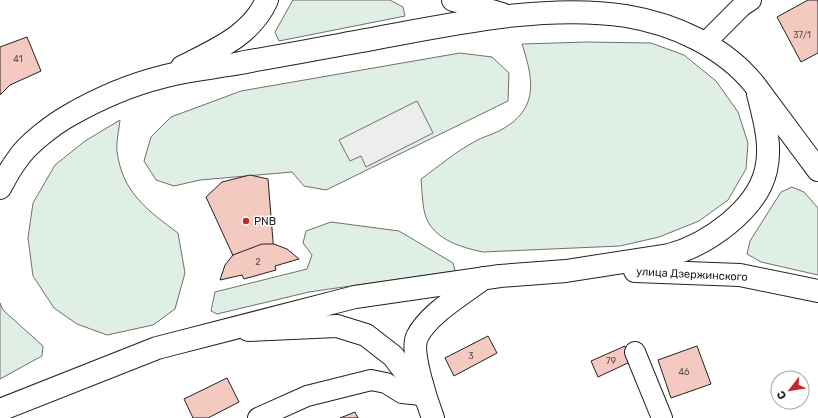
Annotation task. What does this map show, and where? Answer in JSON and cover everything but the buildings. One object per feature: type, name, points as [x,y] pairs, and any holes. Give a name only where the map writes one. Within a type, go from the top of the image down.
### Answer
[{"type":"main road","points":[[0,188],[18,158],[42,136],[69,116],[114,94],[161,77],[231,41],[246,30],[257,17],[267,0]]},
{"type":"main road","points":[[453,0],[509,16]]},
{"type":"main road","points":[[161,77],[438,27],[509,16],[576,12],[626,16],[665,26],[705,43],[730,58],[743,70],[818,170]]},
{"type":"main road","points":[[0,410],[157,348],[355,297],[484,278],[566,271],[670,256],[684,251],[722,229],[734,219],[756,193],[766,170],[768,150],[766,131],[762,110],[754,84]]},
{"type":"main road","name":"улица Дзержинского","points":[[566,271],[653,271],[740,275],[818,291]]},
{"type":"main road","points":[[423,396],[416,354],[416,338],[428,320],[484,278]]},
{"type":"main road","points":[[221,331],[337,326],[366,335],[393,356],[423,396],[433,418]]},
{"type":"street","points":[[705,43],[742,6],[751,0]]},
{"type":"street","points":[[635,352],[662,418]]},
{"type":"street","points":[[258,418],[307,396],[371,380],[386,383],[402,393],[423,396]]},
{"type":"green space","points":[[293,0],[390,0],[403,7],[405,16],[279,41],[275,32]]},
{"type":"green space","points":[[587,42],[651,43],[684,55],[716,81],[738,112],[748,143],[746,169],[728,200],[699,221],[659,237],[620,246],[483,252],[446,240],[432,228],[427,220],[423,206],[421,179],[460,150],[477,140],[499,131],[512,123],[521,114],[527,104],[531,82],[522,44]]},
{"type":"green space","points":[[460,53],[492,57],[509,73],[508,101],[326,190],[304,186],[292,172],[200,180],[174,186],[156,180],[144,161],[151,137],[171,117],[241,91]]},
{"type":"green space","points":[[120,120],[117,151],[124,178],[130,189],[146,208],[178,233],[185,273],[175,309],[153,325],[107,335],[77,324],[54,308],[33,276],[28,238],[33,203],[55,165],[85,141]]},
{"type":"green space","points":[[792,187],[804,192],[818,208],[818,275],[761,262],[747,254],[750,241],[781,192]]},
{"type":"green space","points":[[331,222],[399,231],[453,263],[455,271],[309,292],[217,314],[211,311],[215,292],[307,269],[312,255],[303,243],[306,231]]},
{"type":"green space","points":[[0,303],[3,310],[43,346],[42,356],[0,379]]},
{"type":"shaded area","points":[[417,101],[433,133],[366,167],[361,156],[350,161],[339,140]]},
{"type":"place","name":"PNB","points":[[246,221]]}]
